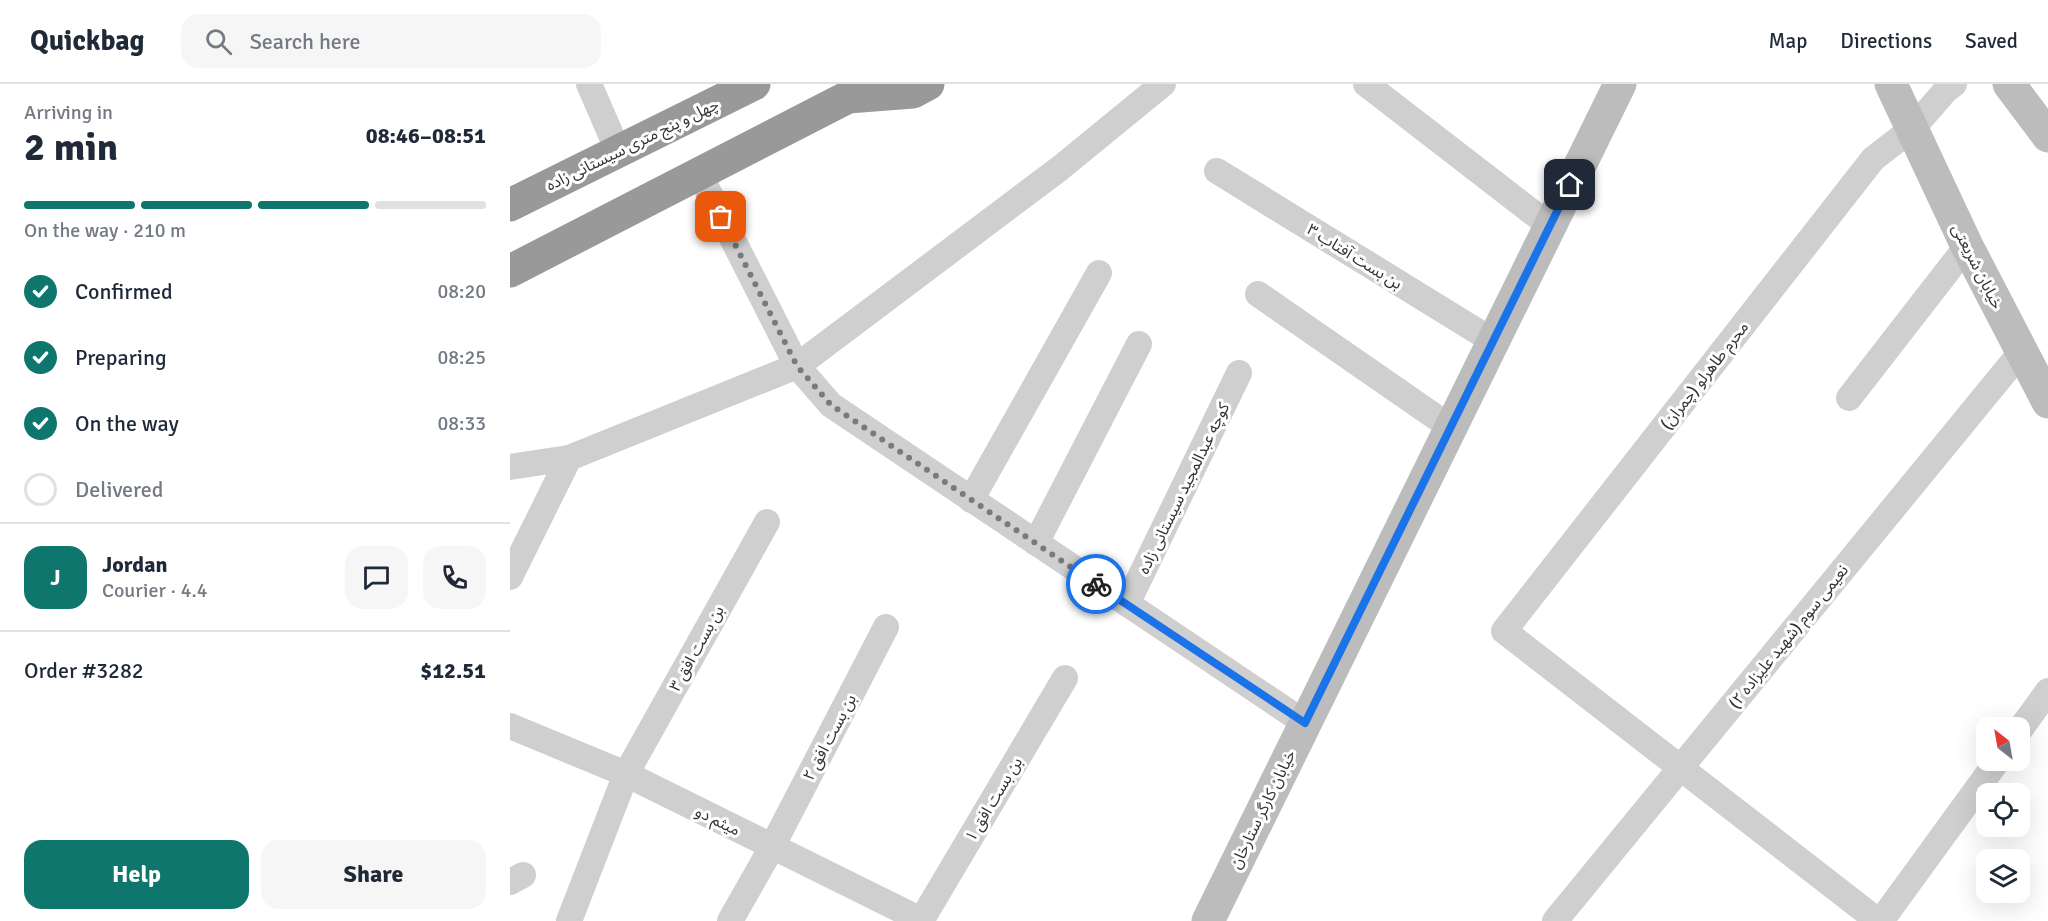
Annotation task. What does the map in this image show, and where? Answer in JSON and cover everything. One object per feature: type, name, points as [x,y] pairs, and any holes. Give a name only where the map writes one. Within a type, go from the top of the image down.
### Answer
[{"type":"highway","points":[[510,272],[700,175],[858,90],[913,92],[928,84]]},
{"type":"highway","name":"چهل و پنج متری سیستانی زاده","points":[[510,205],[741,87]]},
{"type":"street","points":[[589,84],[618,151]]},
{"type":"street","points":[[510,467],[569,458],[797,366],[1059,169],[1163,84]]},
{"type":"street","points":[[1366,84],[1550,226]]},
{"type":"street","name":"خیابان کارگر ستارخان","points":[[1208,921],[1620,84]]},
{"type":"street","points":[[1891,84],[1913,128]]},
{"type":"street","points":[[1912,84],[1913,128]]},
{"type":"street","name":"محرم طاهرلو (چمران)","points":[[1680,768],[1504,631],[1873,159],[1913,128],[1954,84]]},
{"type":"street","points":[[2009,84],[2048,136]]},
{"type":"street","name":"خیابان شریعتی","points":[[1913,128],[1921,150],[1967,246],[2048,402]]},
{"type":"street","name":"بن بست آفتاب ۳","points":[[1217,171],[1493,342]]},
{"type":"street","points":[[700,175],[797,366],[831,405],[1305,723]]},
{"type":"street","points":[[1849,398],[1967,246]]},
{"type":"street","points":[[972,500],[1100,273]]},
{"type":"street","points":[[1258,294],[1450,427]]},
{"type":"street","points":[[1036,543],[1139,344]]},
{"type":"street","name":"نعیمی سوم (شهید علیزاده ۲)","points":[[1555,921],[2022,351]]},
{"type":"street","name":"کوچه عبدالمجید سیستانی زاده","points":[[1127,604],[1239,373]]},
{"type":"street","points":[[510,576],[569,458]]},
{"type":"street","name":"بن بست افق ۳","points":[[569,921],[626,774],[767,522]]},
{"type":"street","name":"بن بست افق ۲","points":[[730,921],[772,846],[886,627]]},
{"type":"street","name":"بن بست افق ۱","points":[[922,921],[1065,678]]},
{"type":"street","points":[[2029,717],[2048,691]]},
{"type":"street","name":"میثم دو","points":[[510,726],[626,774],[922,921]]},
{"type":"street","points":[[1680,768],[1879,921],[1990,771]]},
{"type":"way so far","points":[[721,217],[797,366],[831,405],[1096,584]]},
{"type":"route","points":[[1096,584],[1305,723],[1570,185]]}]
